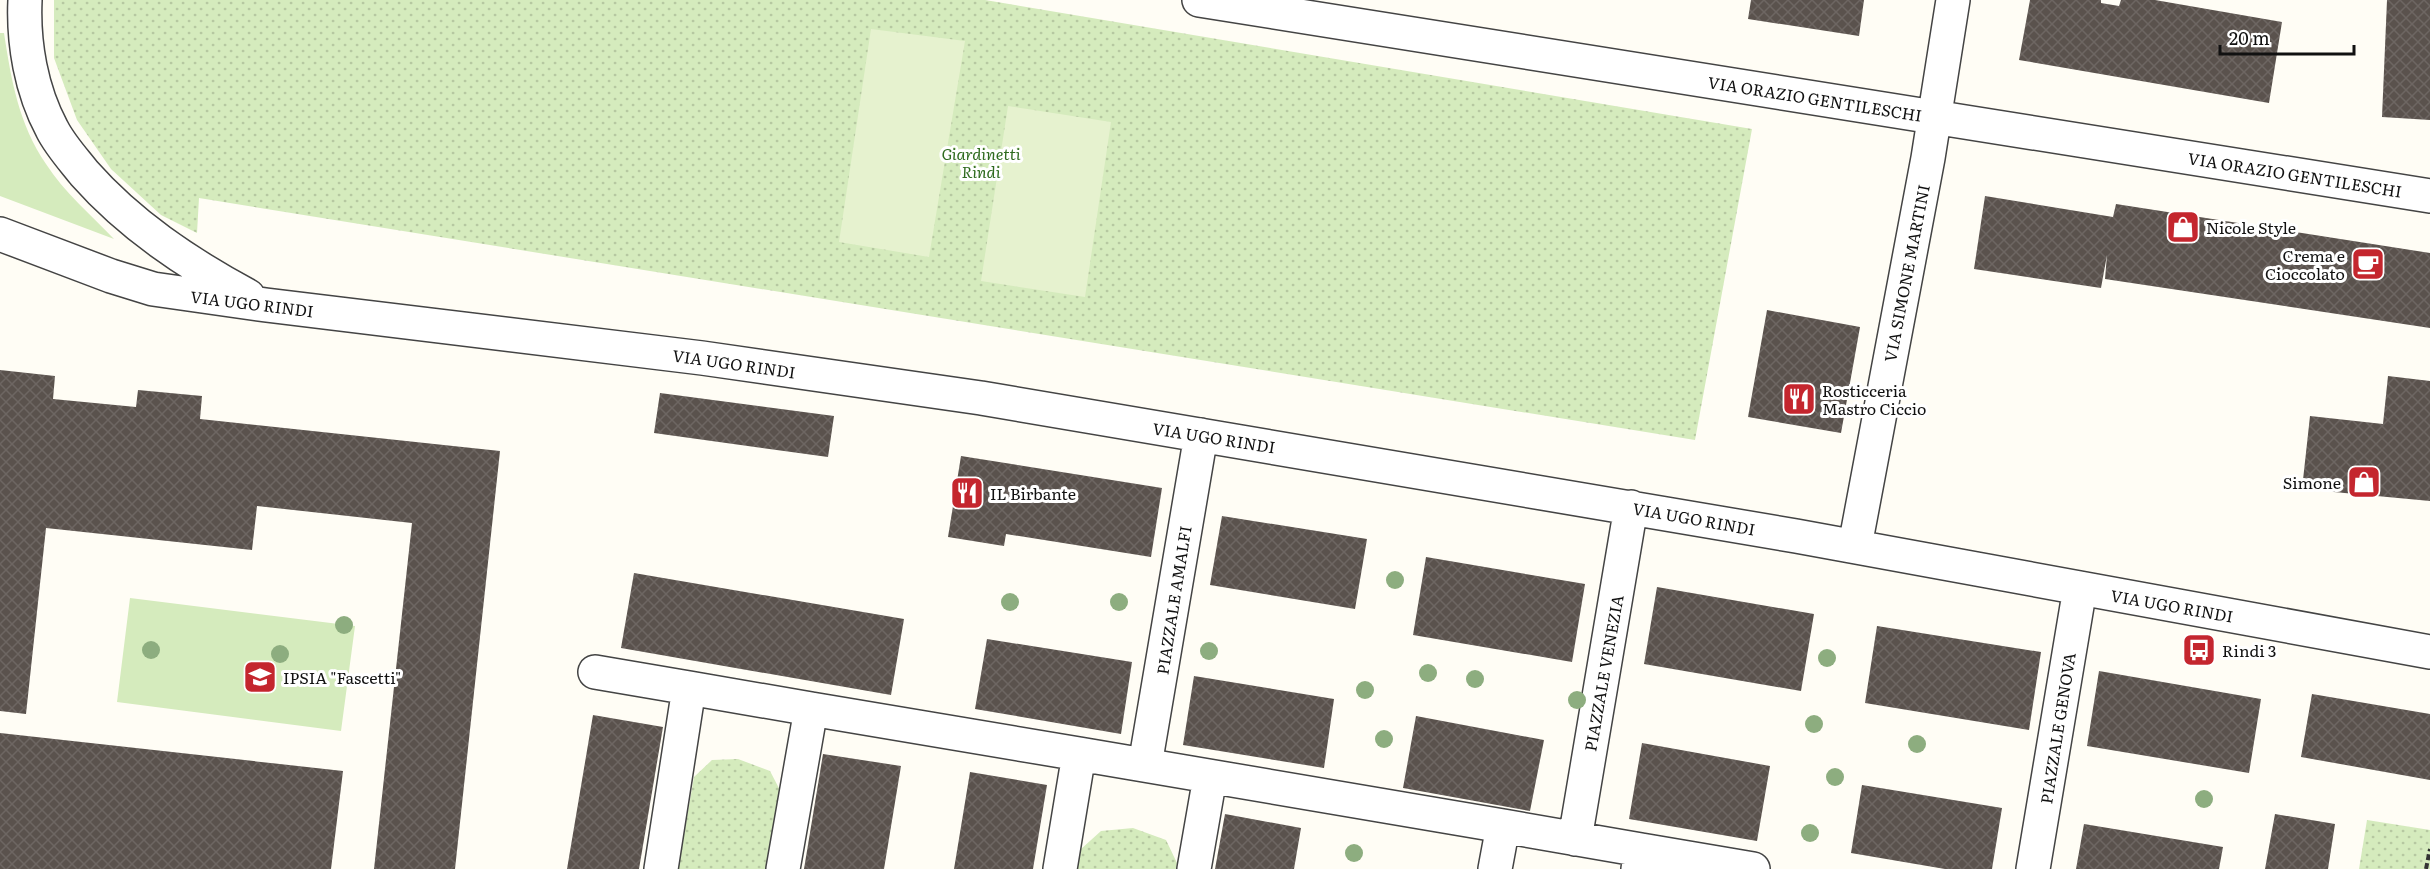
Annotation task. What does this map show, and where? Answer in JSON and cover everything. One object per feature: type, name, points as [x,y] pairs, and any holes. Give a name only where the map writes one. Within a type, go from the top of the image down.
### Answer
[{"type":"street","points":[[25,0],[27,43],[33,81],[52,130],[69,155],[94,184],[133,221],[211,275],[266,305]]},
{"type":"street","name":"VIA ORAZIO GENTILESCHI","points":[[1199,0],[1271,6],[1935,118],[2430,196]]},
{"type":"street","name":"VIA SIMONE MARTINI","points":[[1855,546],[1935,118],[1953,0]]},
{"type":"street","name":"VIA UGO RINDI","points":[[0,234],[111,276],[153,289],[702,358],[981,398],[1855,546],[2430,652]]},
{"type":"street","name":"PIAZZALE AMALFI","points":[[1145,765],[1201,435]]},
{"type":"street","name":"PIAZZALE VENEZIA","points":[[1575,839],[1631,507]]},
{"type":"street","name":"PIAZZALE GENOVA","points":[[2033,869],[2080,588]]},
{"type":"street","points":[[595,672],[1503,826],[1575,839],[1639,860],[1753,869]]},
{"type":"street","points":[[661,869],[689,688]]},
{"type":"street","points":[[783,869],[811,709]]},
{"type":"street","points":[[1060,869],[1079,754]]},
{"type":"street","points":[[1194,869],[1210,777]]},
{"type":"street","points":[[1495,869],[1503,826]]},
{"type":"path","points":[[2426,869],[2430,849]]},
{"type":"green space","name":"Giardinetti Rindi","points":[[54,0],[985,0],[1752,129],[1695,440],[199,198],[197,233],[161,215],[111,169],[77,120],[54,58]]},
{"type":"green space","points":[[871,29],[965,41],[929,257],[839,242]]},
{"type":"green space","points":[[0,33],[4,33],[13,84],[23,118],[37,149],[61,184],[114,239],[0,196]]},
{"type":"green space","points":[[1008,106],[1111,122],[1085,297],[981,281]]},
{"type":"green space","points":[[130,598],[355,626],[341,731],[117,702]]},
{"type":"green space","points":[[738,759],[770,771],[782,794],[769,869],[678,869],[694,777],[712,760]]},
{"type":"green space","points":[[2367,820],[2430,830],[2430,869],[2359,869]]},
{"type":"green space","points":[[1133,828],[1166,840],[1177,863],[1176,869],[1077,869],[1081,849],[1101,831]]},
{"type":"building","points":[[1751,0],[1864,0],[1859,36],[1748,19]]},
{"type":"building","points":[[2030,0],[2101,0],[2101,3],[2119,6],[2121,0],[2155,0],[2282,22],[2269,103],[2019,60]]},
{"type":"building","points":[[2387,0],[2430,0],[2430,120],[2382,117]]},
{"type":"building","points":[[1985,196],[2113,217],[2116,204],[2430,253],[2430,328],[2105,279],[2107,255],[2101,288],[1974,269]]},
{"type":"building","points":[[1767,310],[1860,327],[1841,433],[1748,417]]},
{"type":"building","points":[[0,370],[55,376],[53,399],[136,407],[138,390],[202,396],[200,419],[500,451],[455,869],[374,869],[412,523],[257,506],[252,550],[46,528],[26,714],[0,711]]},
{"type":"building","points":[[2388,376],[2430,381],[2430,501],[2302,489],[2310,416],[2383,424]]},
{"type":"building","points":[[660,393],[834,416],[828,457],[654,433]]},
{"type":"building","points":[[961,456],[1162,488],[1151,557],[1006,534],[1004,546],[948,537]]},
{"type":"building","points":[[1222,516],[1367,539],[1355,609],[1210,585]]},
{"type":"building","points":[[1426,557],[1585,584],[1572,662],[1413,635]]},
{"type":"building","points":[[634,573],[904,619],[891,695],[621,648]]},
{"type":"building","points":[[1657,587],[1814,614],[1801,691],[1644,664]]},
{"type":"building","points":[[1877,626],[2041,652],[2029,730],[1865,703]]},
{"type":"building","points":[[987,639],[1132,662],[1121,734],[975,709]]},
{"type":"building","points":[[2099,671],[2261,699],[2249,773],[2087,746]]},
{"type":"building","points":[[1194,676],[1334,699],[1324,768],[1183,745]]},
{"type":"building","points":[[2312,694],[2430,714],[2430,780],[2301,757]]},
{"type":"building","points":[[593,715],[663,727],[639,869],[567,869]]},
{"type":"building","points":[[1416,716],[1544,740],[1530,811],[1403,788]]},
{"type":"building","points":[[0,733],[343,771],[331,869],[0,869]]},
{"type":"building","points":[[1642,743],[1770,766],[1757,841],[1629,819]]},
{"type":"building","points":[[823,754],[901,766],[884,869],[804,869]]},
{"type":"building","points":[[970,772],[1047,785],[1033,869],[954,869]]},
{"type":"building","points":[[1862,785],[2002,808],[1992,869],[1945,869],[1851,853]]},
{"type":"building","points":[[1225,814],[1301,828],[1294,869],[1215,869]]},
{"type":"building","points":[[2275,814],[2335,824],[2328,869],[2265,869]]},
{"type":"building","points":[[2084,824],[2223,847],[2219,869],[2076,869]]},
{"type":"place","name":"Nicole Style","points":[[2183,227]]},
{"type":"place","name":"Crema e Cioccolato","points":[[2368,264]]},
{"type":"place","name":"Rosticceria Mastro Ciccio","points":[[1799,399]]},
{"type":"place","name":"Simone","points":[[2364,482]]},
{"type":"place","name":"IL Birbante","points":[[967,493]]},
{"type":"place","name":"Rindi 3","points":[[2199,650]]},
{"type":"place","name":"IPSIA \"Fascetti\"","points":[[260,677]]}]
